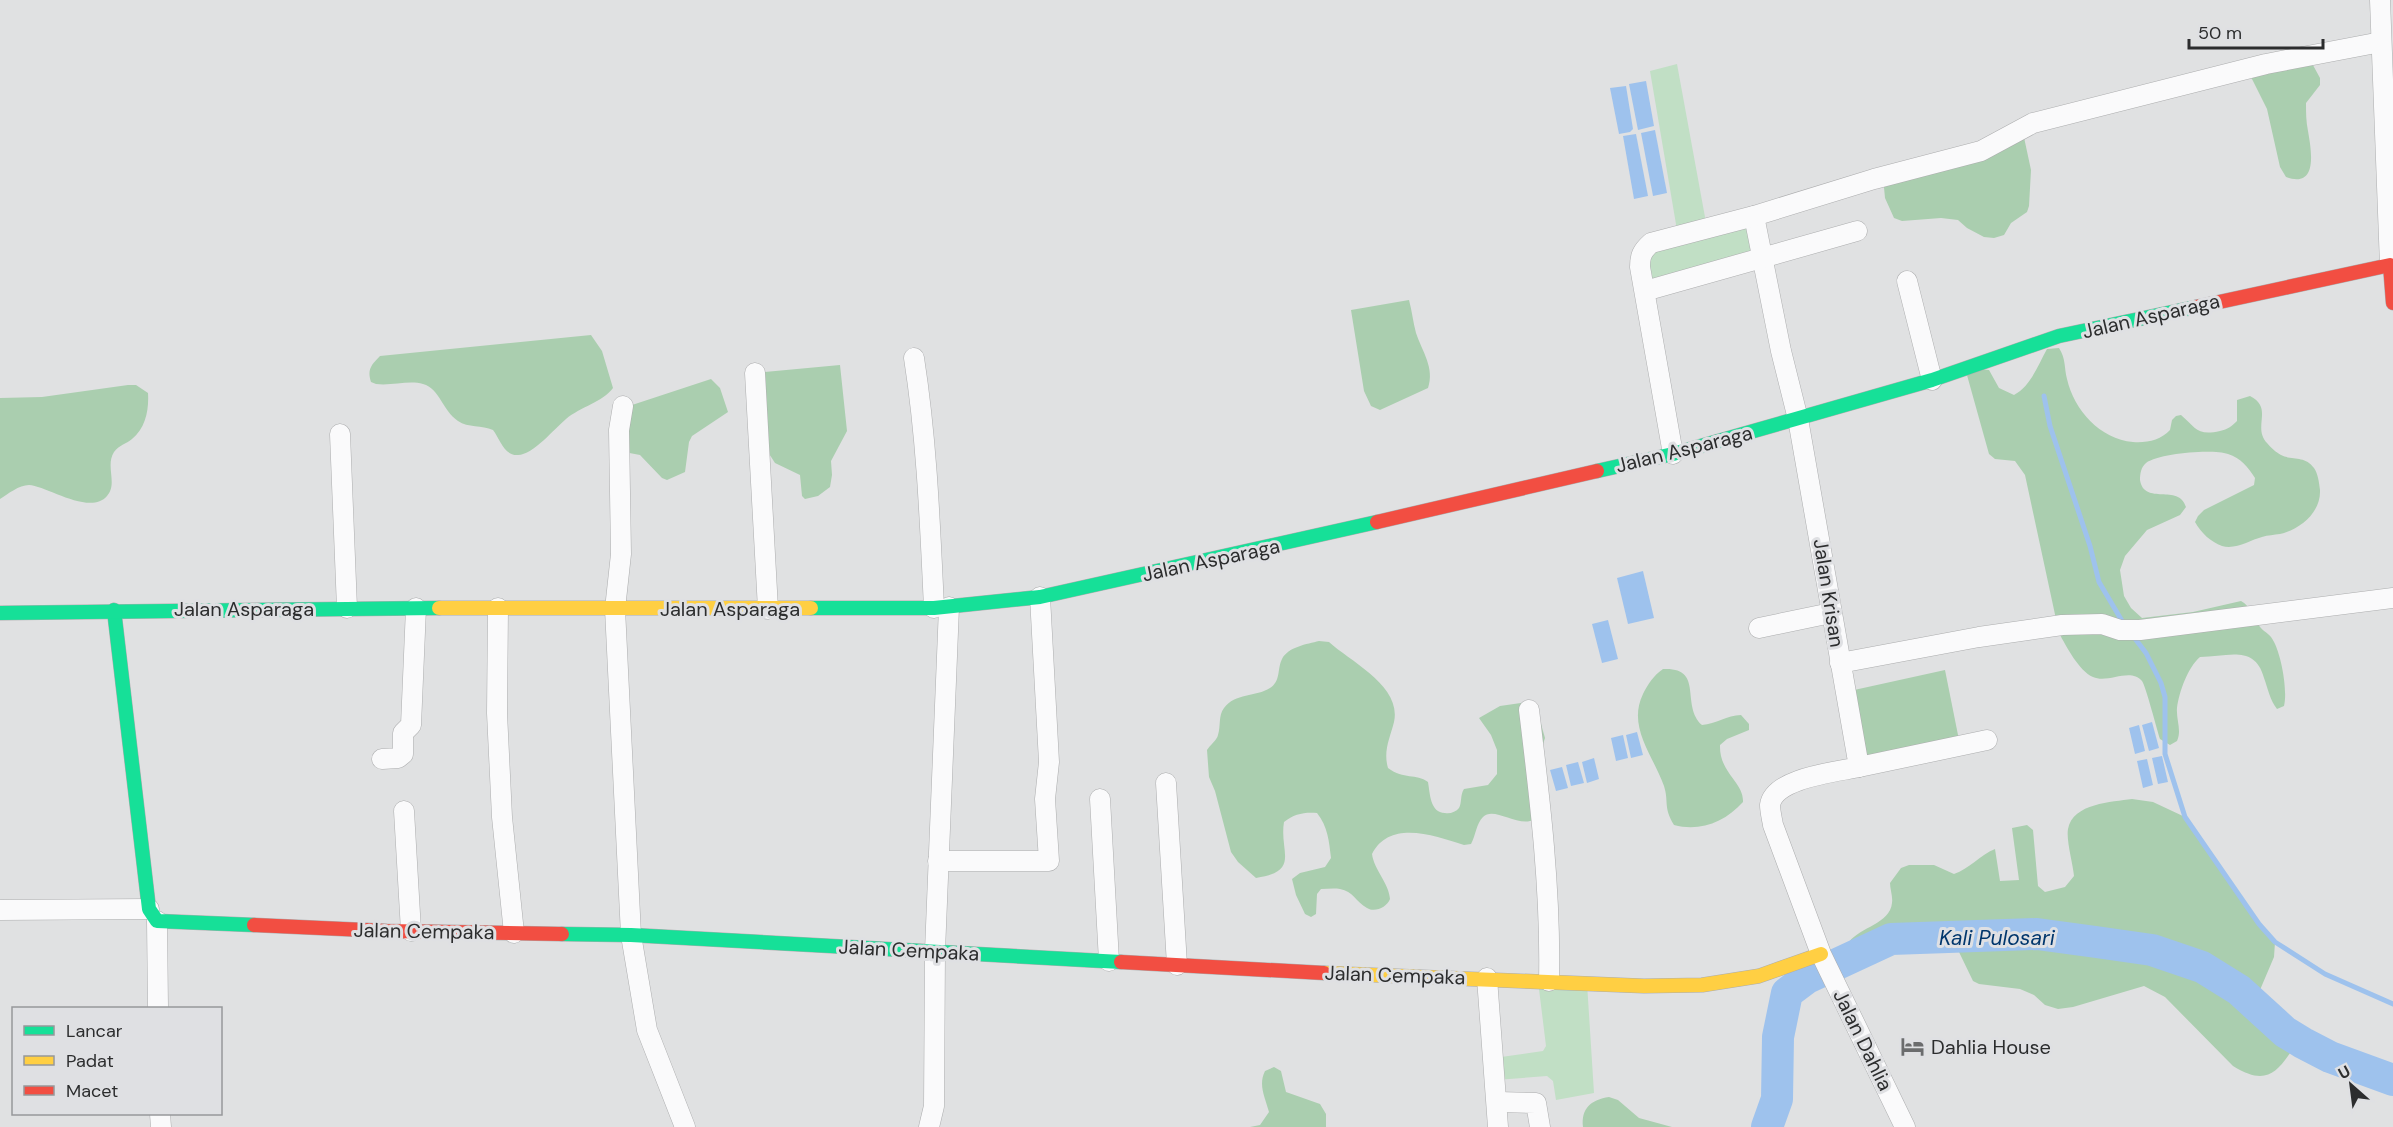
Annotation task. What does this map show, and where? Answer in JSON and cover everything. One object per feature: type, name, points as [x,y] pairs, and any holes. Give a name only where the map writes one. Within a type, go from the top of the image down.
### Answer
[{"type":"street","points":[[2380,0],[2393,303]]},
{"type":"street","points":[[1673,454],[1640,257],[1651,243],[1981,151],[2033,123],[2265,64],[2381,42]]},
{"type":"street","name":"Jalan Krisan","points":[[1754,216],[1781,351],[1798,419],[1858,767]]},
{"type":"street","points":[[1646,291],[1857,231]]},
{"type":"street","name":"Jalan Asparaga","points":[[0,613],[347,608],[942,608],[1040,597],[1673,454],[1932,380],[2059,336],[2391,264]]},
{"type":"street","points":[[1907,281],[1932,380]]},
{"type":"street","points":[[914,358],[922,411],[942,608],[934,1106],[929,1127]]},
{"type":"street","points":[[755,373],[768,609]]},
{"type":"street","points":[[623,406],[619,430],[621,554],[615,609],[631,935],[646,1030],[685,1127]]},
{"type":"street","points":[[340,434],[347,608]]},
{"type":"street","points":[[938,861],[1049,861],[1045,799],[1049,762],[1040,597]]},
{"type":"street","points":[[1840,663],[1979,637],[2062,625],[2102,624],[2120,630],[2140,630],[2393,598]]},
{"type":"street","points":[[381,759],[402,756],[403,733],[411,725],[416,608]]},
{"type":"street","points":[[498,608],[496,713],[502,817],[514,933]]},
{"type":"street","points":[[114,610],[153,915],[158,1007]]},
{"type":"street","points":[[1758,628],[1831,613]]},
{"type":"street","points":[[1529,710],[1540,801],[1550,930],[1549,981]]},
{"type":"street","points":[[1827,967],[1773,825],[1770,805],[1777,792],[1796,781],[1988,740]]},
{"type":"street","points":[[1166,783],[1177,965]]},
{"type":"street","points":[[1100,799],[1108,961]]},
{"type":"street","points":[[404,811],[411,931]]},
{"type":"street","name":"Jalan Cempaka","points":[[0,910],[153,915],[411,931],[631,935],[1298,972],[1644,986],[1713,984],[1827,967]]},
{"type":"street","name":"Jalan Dahlia","points":[[1827,967],[1905,1127]]},
{"type":"street","points":[[1487,978],[1498,1102],[1498,1127]]},
{"type":"street","points":[[1498,1102],[1536,1103],[1540,1127]]},
{"type":"green space","points":[[2308,56],[2320,78],[2320,85],[2306,103],[2311,157],[2308,172],[2304,177],[2297,179],[2286,177],[2280,167],[2267,109],[2251,77]]},
{"type":"green space","points":[[1677,64],[1707,228],[1754,216],[1762,258],[1645,291],[1644,249],[1678,236],[1650,71]]},
{"type":"green space","points":[[2022,128],[2031,170],[2029,206],[2027,212],[2011,223],[2004,235],[1994,238],[1984,237],[1958,220],[1941,218],[1902,221],[1894,218],[1885,198],[1883,177]]},
{"type":"green space","points":[[1409,300],[1416,333],[1429,367],[1430,381],[1428,388],[1380,410],[1371,406],[1364,391],[1351,310]]},
{"type":"green space","points":[[591,335],[602,351],[613,388],[603,397],[566,419],[544,440],[524,454],[509,453],[493,430],[466,425],[458,421],[429,387],[412,383],[376,384],[371,382],[369,374],[374,362],[380,356]]},
{"type":"green space","points":[[2059,348],[2064,359],[2070,390],[2076,402],[2090,421],[2110,435],[2133,442],[2153,440],[2170,430],[2172,420],[2181,415],[2202,432],[2223,430],[2237,421],[2237,400],[2250,396],[2261,406],[2261,431],[2268,445],[2281,455],[2307,461],[2314,468],[2319,481],[2319,498],[2313,512],[2302,524],[2288,532],[2264,536],[2238,546],[2227,547],[2210,540],[2195,522],[2204,510],[2254,485],[2255,478],[2244,463],[2228,454],[2210,452],[2174,454],[2146,463],[2140,475],[2143,488],[2154,494],[2176,496],[2186,507],[2180,515],[2147,530],[2125,556],[2120,570],[2124,596],[2131,608],[2142,618],[2193,612],[2241,601],[2244,603],[2259,626],[2275,643],[2284,681],[2284,706],[2277,709],[2275,706],[2260,667],[2254,660],[2239,655],[2200,657],[2188,673],[2182,687],[2177,708],[2178,737],[2177,741],[2170,745],[2160,739],[2142,681],[2131,675],[2105,679],[2093,677],[2078,664],[2069,651],[2059,633],[2025,475],[2015,461],[1995,459],[1989,454],[1965,368],[1989,370],[1999,388],[2014,395],[2030,381],[2047,349]]},
{"type":"green space","points":[[840,365],[847,431],[831,461],[830,487],[818,496],[805,499],[802,496],[800,475],[775,463],[766,449],[755,373]]},
{"type":"green space","points":[[711,379],[720,388],[728,412],[692,436],[685,472],[667,480],[662,478],[640,455],[619,451],[629,406]]},
{"type":"green space","points":[[136,385],[148,393],[147,412],[137,435],[114,452],[111,463],[111,486],[107,496],[100,501],[80,502],[25,485],[0,499],[0,398],[42,397]]},
{"type":"green space","points":[[1319,641],[1329,642],[1383,686],[1394,709],[1394,722],[1387,750],[1388,768],[1399,774],[1428,782],[1432,802],[1436,810],[1440,812],[1456,811],[1460,806],[1464,789],[1488,785],[1497,774],[1497,750],[1491,735],[1479,718],[1500,706],[1528,702],[1537,710],[1545,738],[1541,750],[1534,820],[1520,821],[1488,814],[1479,823],[1471,844],[1464,845],[1414,833],[1401,833],[1390,837],[1380,843],[1372,854],[1390,899],[1377,909],[1367,908],[1344,890],[1321,889],[1317,894],[1316,914],[1311,917],[1305,914],[1296,895],[1292,879],[1300,873],[1325,867],[1331,858],[1326,829],[1317,813],[1299,814],[1284,822],[1285,859],[1283,865],[1279,871],[1256,878],[1238,862],[1231,852],[1215,791],[1209,777],[1207,750],[1217,737],[1221,714],[1229,703],[1240,697],[1270,688],[1276,682],[1280,663],[1285,655],[1298,647]]},
{"type":"green space","points":[[1663,669],[1676,670],[1684,674],[1688,681],[1696,717],[1702,725],[1741,715],[1749,724],[1749,730],[1727,739],[1720,745],[1723,763],[1740,789],[1743,802],[1728,815],[1712,824],[1693,827],[1674,825],[1667,809],[1664,786],[1643,741],[1638,718],[1639,706],[1652,680]]},
{"type":"green space","points":[[1945,670],[1960,745],[1859,767],[1845,692]]},
{"type":"green space","points":[[2132,799],[2153,802],[2185,817],[2259,924],[2275,942],[2274,957],[2254,1004],[2285,1032],[2299,1040],[2285,1060],[2272,1073],[2256,1076],[2233,1066],[2165,997],[2144,986],[2073,1007],[2058,1009],[2045,1005],[2034,995],[2020,989],[1979,984],[1973,981],[1959,952],[1951,946],[1932,944],[1866,957],[1850,949],[1849,942],[1854,937],[1880,921],[1890,910],[1892,901],[1890,883],[1901,868],[1909,865],[1934,865],[1954,874],[1995,849],[2000,881],[2019,880],[2012,828],[2027,825],[2033,830],[2038,886],[2045,892],[2065,887],[2074,876],[2068,834],[2071,820],[2094,805]]},
{"type":"green space","points":[[1538,981],[1587,983],[1594,1093],[1556,1100],[1553,1081],[1547,1076],[1496,1080],[1494,1058],[1543,1051],[1546,1046]]},
{"type":"green space","points":[[1274,1067],[1281,1071],[1286,1092],[1320,1104],[1326,1114],[1326,1127],[1250,1127],[1260,1125],[1269,1112],[1262,1081],[1265,1071]]},
{"type":"green space","points":[[1609,1097],[1618,1100],[1639,1118],[1672,1127],[1583,1127],[1584,1115],[1588,1106],[1597,1100]]},
{"type":"water","points":[[1646,81],[1654,126],[1638,130],[1629,84]]},
{"type":"water","points":[[1626,86],[1633,129],[1630,132],[1619,134],[1610,88]]},
{"type":"water","points":[[1655,130],[1667,193],[1653,196],[1641,133]]},
{"type":"water","points":[[1636,134],[1648,196],[1634,199],[1623,136]]},
{"type":"water","points":[[1643,571],[1654,618],[1628,624],[1617,578]]},
{"type":"water","points":[[1608,620],[1618,659],[1602,663],[1592,624]]},
{"type":"water","points":[[2152,722],[2159,748],[2149,751],[2142,725]]},
{"type":"water","points":[[2139,725],[2145,751],[2135,754],[2129,728]]},
{"type":"water","points":[[1637,732],[1643,755],[1631,758],[1626,735]]},
{"type":"water","points":[[1623,735],[1628,758],[1616,761],[1611,738]]},
{"type":"water","points":[[2162,756],[2168,782],[2158,784],[2152,758]]},
{"type":"water","points":[[1594,758],[1599,779],[1587,783],[1582,762]]},
{"type":"water","points":[[2147,759],[2153,785],[2143,788],[2137,761]]},
{"type":"water","points":[[1578,762],[1584,783],[1571,786],[1566,765]]},
{"type":"water","points":[[1562,767],[1568,788],[1556,791],[1550,770]]},
{"type":"waterway","points":[[2044,396],[2050,426],[2090,546],[2099,582],[2125,626]]},
{"type":"waterway","points":[[2133,636],[2146,653],[2161,683],[2165,697],[2165,754],[2185,817],[2259,924],[2275,942],[2325,974],[2393,1004]]},
{"type":"waterway","name":"Kali Pulosari","points":[[1767,1127],[1777,1099],[1778,1037],[1787,993],[1807,978],[1891,939],[2037,934],[2152,950],[2202,967],[2239,990],[2285,1032],[2303,1043],[2330,1057],[2393,1080]]},
{"type":"traffic: fast","points":[[1597,471],[1673,454],[1932,380],[2059,336],[2196,307]]},
{"type":"traffic: fast","points":[[811,608],[934,608],[1040,597],[1377,522]]},
{"type":"traffic: fast","points":[[0,613],[439,608]]},
{"type":"traffic: fast","points":[[114,610],[149,909],[157,921],[254,925]]},
{"type":"traffic: fast","points":[[562,934],[631,935],[1121,962]]},
{"type":"traffic: slow","points":[[439,608],[811,608]]},
{"type":"traffic: slow","points":[[1324,973],[1644,986],[1702,985],[1759,976],[1821,954]]},
{"type":"traffic: jam","points":[[2196,307],[2390,265],[2393,303]]},
{"type":"traffic: jam","points":[[1377,522],[1597,471]]},
{"type":"traffic: jam","points":[[254,925],[387,931],[562,934]]},
{"type":"traffic: jam","points":[[1121,962],[1324,973]]},
{"type":"place","name":"Dahlia House","points":[[1913,1047]]}]
